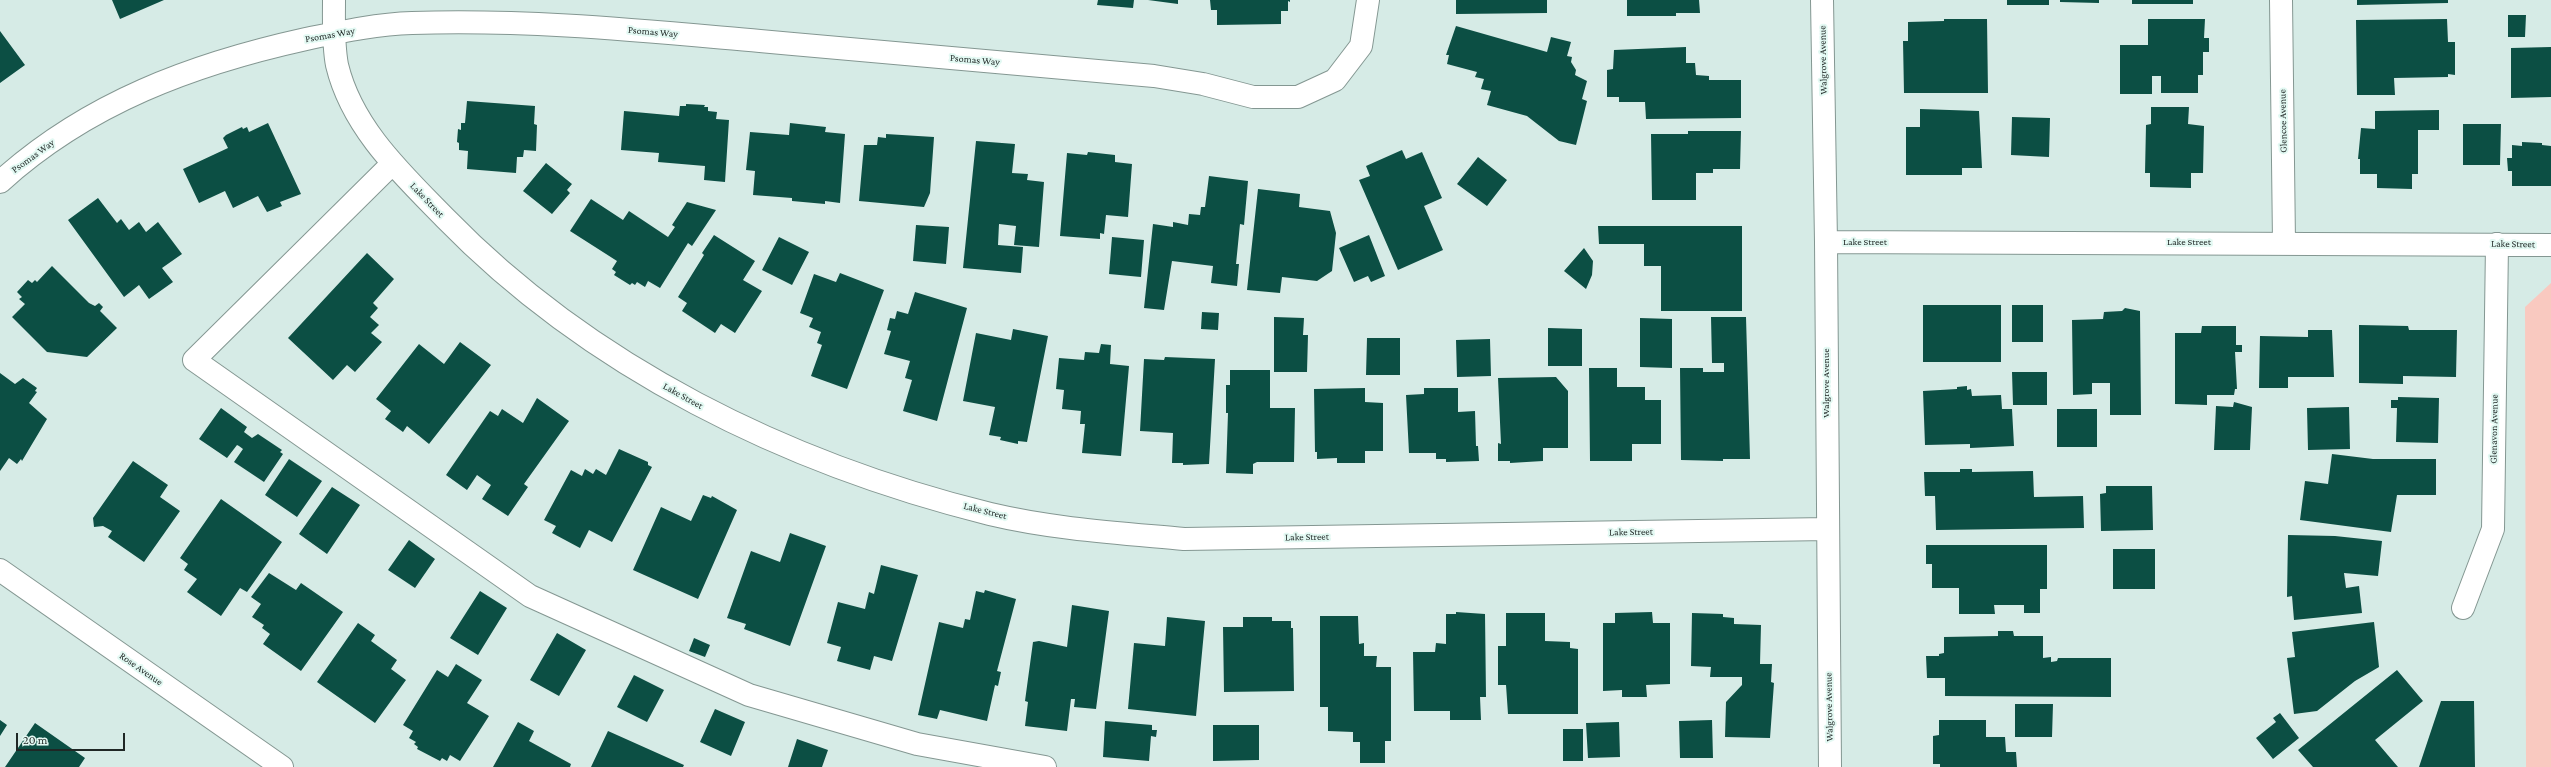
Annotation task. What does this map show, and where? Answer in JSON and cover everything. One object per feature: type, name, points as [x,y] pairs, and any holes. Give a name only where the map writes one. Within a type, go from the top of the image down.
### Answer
[{"type":"street","name":"Lake Street","points":[[334,0],[334,33],[338,66],[357,116],[392,164],[475,248],[560,319],[679,395],[783,447],[887,483],[991,514],[1084,530],[1184,538],[1827,530]]},
{"type":"street","name":"Psomas Way","points":[[0,182],[21,163],[88,117],[176,75],[242,53],[334,33],[409,23],[540,22],[1154,76],[1204,84],[1253,97],[1298,97],[1335,80],[1361,46],[1368,0]]},
{"type":"street","name":"Walgrove Avenue","points":[[1822,0],[1826,242],[1830,767]]},
{"type":"street","name":"Glencoe Avenue","points":[[2281,0],[2284,242]]},
{"type":"street","points":[[392,164],[194,360],[530,596],[749,695],[917,744],[1045,767]]},
{"type":"street","name":"Lake Street","points":[[1826,242],[2284,242],[2551,245]]},
{"type":"street","name":"Glenavon Avenue","points":[[2463,608],[2493,529],[2497,244]]},
{"type":"street","name":"Rose Avenue","points":[[0,570],[282,767]]},
{"type":"shaded area","points":[[2551,283],[2551,767],[2526,767],[2525,307]]},
{"type":"building","points":[[112,0],[164,0],[120,19]]},
{"type":"building","points":[[1098,0],[1134,0],[1133,8],[1097,5]]},
{"type":"building","points":[[1148,0],[1178,0],[1178,4]]},
{"type":"building","points":[[1210,0],[1290,0],[1290,2],[1288,1],[1288,11],[1281,11],[1281,24],[1217,25],[1217,10],[1211,10]]},
{"type":"building","points":[[1456,0],[1547,0],[1547,13],[1456,14]]},
{"type":"building","points":[[1627,0],[1699,0],[1700,13],[1676,13],[1676,16],[1627,16]]},
{"type":"building","points":[[2007,0],[2049,0],[2049,5],[2007,5]]},
{"type":"building","points":[[2060,0],[2099,0],[2099,3],[2060,2]]},
{"type":"building","points":[[2132,0],[2193,0],[2193,4],[2132,4]]},
{"type":"building","points":[[2357,0],[2448,0],[2448,3],[2357,5]]},
{"type":"building","points":[[2508,15],[2526,15],[2525,37],[2508,37]]},
{"type":"building","points":[[1944,19],[1987,19],[1988,93],[1904,93],[1903,41],[1908,41],[1908,22],[1944,21]]},
{"type":"building","points":[[2148,19],[2205,19],[2204,38],[2209,38],[2209,52],[2203,52],[2203,75],[2198,75],[2198,93],[2161,93],[2161,76],[2152,76],[2152,94],[2120,94],[2120,45],[2148,45]]},
{"type":"building","points":[[2447,19],[2448,42],[2455,42],[2455,75],[2448,74],[2448,77],[2394,78],[2395,95],[2357,95],[2356,20]]},
{"type":"building","points":[[1456,26],[1547,52],[1551,37],[1571,42],[1567,56],[1572,57],[1571,62],[1576,70],[1575,75],[1587,81],[1582,99],[1587,101],[1576,145],[1559,141],[1527,116],[1487,105],[1491,91],[1481,89],[1484,79],[1475,77],[1477,72],[1447,64],[1449,55],[1446,55]]},
{"type":"building","points":[[0,31],[25,65],[0,83]]},
{"type":"building","points":[[1686,47],[1686,63],[1695,63],[1696,75],[1709,76],[1709,80],[1741,80],[1741,118],[1646,119],[1645,102],[1619,102],[1619,97],[1607,97],[1607,70],[1613,69],[1614,50]]},
{"type":"building","points":[[2551,47],[2551,97],[2511,98],[2511,48]]},
{"type":"building","points":[[467,101],[535,106],[534,124],[537,125],[536,151],[524,150],[523,157],[517,157],[516,173],[467,169],[468,151],[459,150],[459,143],[457,142],[458,129],[461,130],[461,123],[465,123]]},
{"type":"building","points":[[686,104],[705,105],[704,107],[708,107],[708,111],[717,112],[716,119],[729,120],[725,182],[704,180],[705,166],[658,162],[659,153],[621,150],[624,111],[679,116],[680,106],[686,106]]},
{"type":"building","points":[[2151,107],[2189,107],[2188,124],[2204,126],[2203,173],[2191,173],[2191,188],[2150,187],[2150,173],[2145,173],[2146,125],[2151,124]]},
{"type":"building","points":[[1920,109],[1979,111],[1982,168],[1962,168],[1962,175],[1906,175],[1906,127],[1920,127]]},
{"type":"building","points":[[2439,110],[2439,130],[2418,130],[2418,174],[2412,174],[2412,189],[2377,188],[2377,174],[2360,174],[2360,159],[2358,159],[2361,128],[2375,129],[2375,111]]},
{"type":"building","points":[[2012,117],[2050,118],[2049,157],[2011,155]]},
{"type":"building","points":[[268,123],[301,194],[280,202],[282,206],[267,212],[258,196],[233,208],[225,191],[199,203],[183,169],[228,148],[223,138],[226,135],[242,127],[243,129],[247,127],[249,132]]},
{"type":"building","points":[[790,123],[826,127],[825,132],[845,134],[840,203],[825,201],[825,204],[792,201],[792,198],[753,195],[755,171],[746,170],[750,132],[789,135]]},
{"type":"building","points":[[2463,124],[2501,124],[2500,165],[2463,165]]},
{"type":"building","points":[[1688,131],[1741,131],[1740,169],[1713,169],[1713,173],[1696,173],[1696,200],[1652,200],[1651,134],[1688,134]]},
{"type":"building","points":[[886,134],[934,137],[930,193],[924,207],[859,201],[864,145],[877,145],[878,137],[886,138]]},
{"type":"building","points":[[976,141],[1015,144],[1012,173],[1028,174],[1027,180],[1044,182],[1039,247],[1014,245],[1016,226],[999,224],[998,245],[1023,247],[1021,273],[963,268]]},
{"type":"building","points":[[2522,142],[2542,143],[2542,145],[2551,146],[2551,186],[2512,186],[2512,171],[2508,171],[2507,158],[2512,158],[2512,145],[2522,146]]},
{"type":"building","points":[[1402,150],[1406,159],[1422,152],[1442,198],[1424,206],[1443,250],[1398,270],[1359,180],[1370,176],[1366,166]]},
{"type":"building","points":[[1088,152],[1115,155],[1115,162],[1132,164],[1128,217],[1106,215],[1104,234],[1100,233],[1100,239],[1060,236],[1067,153],[1087,155]]},
{"type":"building","points":[[1478,157],[1507,180],[1487,206],[1457,184]]},
{"type":"building","points":[[546,163],[572,184],[567,190],[570,193],[552,214],[523,191]]},
{"type":"building","points":[[1209,176],[1248,181],[1244,225],[1240,224],[1236,264],[1239,264],[1237,286],[1211,283],[1213,266],[1172,261],[1164,310],[1144,308],[1153,224],[1173,227],[1173,222],[1188,225],[1189,214],[1200,215],[1201,207],[1205,207]]},
{"type":"building","points":[[1258,189],[1300,194],[1299,207],[1330,211],[1336,233],[1332,271],[1317,281],[1282,277],[1280,293],[1247,290]]},
{"type":"building","points":[[98,198],[117,223],[121,219],[129,230],[139,222],[146,232],[158,222],[182,254],[162,268],[173,282],[149,299],[139,285],[124,297],[68,220]]},
{"type":"building","points":[[591,199],[623,220],[629,211],[668,237],[675,227],[672,225],[687,202],[716,210],[692,246],[688,243],[660,288],[648,281],[645,287],[637,282],[635,285],[632,283],[630,285],[614,275],[616,272],[612,269],[617,261],[570,231]]},
{"type":"building","points":[[916,225],[949,227],[946,264],[913,261]]},
{"type":"building","points":[[1598,226],[1742,226],[1742,311],[1661,311],[1661,266],[1644,266],[1644,244],[1599,244]]},
{"type":"building","points":[[714,235],[755,261],[743,280],[762,291],[735,333],[721,324],[715,333],[682,311],[687,303],[678,297],[704,255],[702,253]]},
{"type":"building","points":[[1369,235],[1385,276],[1371,282],[1368,276],[1354,282],[1339,248]]},
{"type":"building","points":[[779,237],[809,252],[792,285],[762,270]]},
{"type":"building","points":[[1112,237],[1144,240],[1141,277],[1109,274]]},
{"type":"building","points":[[1584,248],[1593,261],[1592,275],[1586,289],[1564,271]]},
{"type":"building","points":[[367,253],[394,279],[373,303],[378,308],[370,317],[379,325],[371,333],[382,342],[355,372],[347,365],[333,380],[288,338]]},
{"type":"building","points":[[52,266],[89,303],[95,306],[99,303],[103,307],[100,311],[117,328],[87,357],[47,352],[12,317],[25,304],[19,299],[22,297],[17,292],[28,280],[32,283],[35,280],[37,282]]},
{"type":"building","points":[[840,273],[884,290],[847,389],[811,376],[822,345],[817,343],[821,332],[809,327],[813,318],[800,313],[814,274],[836,282]]},
{"type":"building","points":[[915,292],[967,308],[937,421],[903,411],[912,380],[905,378],[910,361],[884,354],[891,331],[887,330],[890,318],[895,319],[897,311],[908,314]]},
{"type":"building","points":[[1923,305],[2001,305],[2001,362],[1923,362]]},
{"type":"building","points":[[2012,305],[2043,305],[2043,342],[2012,342]]},
{"type":"building","points":[[2125,308],[2140,311],[2141,415],[2110,415],[2110,383],[2092,383],[2092,394],[2073,395],[2072,320],[2103,319],[2104,312],[2122,311]]},
{"type":"building","points":[[1202,312],[1219,313],[1218,330],[1201,329]]},
{"type":"building","points":[[1274,317],[1304,318],[1303,335],[1308,335],[1307,372],[1274,372]]},
{"type":"building","points":[[1711,317],[1746,317],[1750,459],[1723,459],[1723,461],[1681,460],[1680,368],[1703,368],[1703,372],[1724,372],[1724,363],[1712,363]]},
{"type":"building","points":[[1640,318],[1672,319],[1672,368],[1640,367]]},
{"type":"building","points":[[2359,325],[2408,326],[2409,330],[2457,330],[2456,377],[2403,376],[2403,384],[2359,383]]},
{"type":"building","points":[[2202,326],[2236,326],[2236,345],[2242,345],[2242,352],[2235,352],[2237,389],[2235,389],[2234,395],[2207,395],[2207,405],[2175,404],[2175,333],[2201,333]]},
{"type":"building","points":[[1548,328],[1582,329],[1582,366],[1548,366]]},
{"type":"building","points":[[1013,329],[1048,336],[1027,442],[1018,441],[1018,444],[1000,440],[1001,437],[989,435],[995,407],[963,401],[976,333],[1011,340]]},
{"type":"building","points":[[2308,330],[2332,330],[2334,377],[2288,377],[2288,388],[2259,388],[2260,336],[2308,337]]},
{"type":"building","points":[[1367,338],[1400,338],[1400,375],[1366,375]]},
{"type":"building","points":[[1490,339],[1491,376],[1457,377],[1456,340]]},
{"type":"building","points":[[460,342],[491,365],[429,444],[407,426],[403,432],[385,419],[391,411],[376,399],[419,344],[444,364]]},
{"type":"building","points":[[1101,344],[1111,345],[1110,364],[1129,366],[1121,456],[1082,453],[1085,424],[1080,424],[1081,411],[1062,409],[1064,390],[1056,389],[1059,358],[1084,360],[1085,352],[1099,353]]},
{"type":"building","points":[[1165,357],[1215,359],[1209,464],[1183,465],[1183,463],[1172,463],[1173,433],[1140,431],[1144,359],[1164,360]]},
{"type":"building","points":[[1589,368],[1617,368],[1617,387],[1645,387],[1645,400],[1661,400],[1661,444],[1632,444],[1632,461],[1590,461]]},
{"type":"building","points":[[1230,370],[1270,370],[1270,408],[1295,408],[1294,462],[1257,462],[1253,464],[1253,474],[1226,473],[1228,413],[1226,413],[1226,385],[1230,385]]},
{"type":"building","points":[[2012,372],[2047,372],[2047,405],[2013,405]]},
{"type":"building","points":[[0,373],[15,384],[23,378],[37,388],[35,391],[37,392],[29,403],[47,419],[22,461],[21,459],[17,464],[9,458],[0,471]]},
{"type":"building","points":[[1556,377],[1568,391],[1568,448],[1543,448],[1543,461],[1510,463],[1510,461],[1498,461],[1498,443],[1501,444],[1498,378]]},
{"type":"building","points":[[1967,386],[1967,390],[1971,389],[1972,396],[2001,395],[2002,409],[2012,409],[2014,446],[1970,448],[1970,444],[1925,445],[1923,391],[1957,389],[1957,387]]},
{"type":"building","points":[[1365,388],[1365,402],[1383,403],[1383,451],[1365,451],[1365,463],[1337,463],[1337,458],[1317,459],[1317,452],[1315,452],[1314,389]]},
{"type":"building","points":[[1424,388],[1458,388],[1458,412],[1475,411],[1476,446],[1478,446],[1479,461],[1446,462],[1446,459],[1436,459],[1436,453],[1409,453],[1406,395],[1424,394]]},
{"type":"building","points":[[2398,397],[2439,398],[2438,443],[2396,442],[2397,408],[2391,408],[2391,400],[2398,400]]},
{"type":"building","points":[[537,398],[569,421],[524,484],[528,487],[508,516],[482,499],[491,485],[477,475],[467,490],[446,475],[490,411],[498,416],[502,409],[523,423]]},
{"type":"building","points":[[2234,402],[2252,407],[2250,450],[2214,450],[2216,406],[2233,407]]},
{"type":"building","points":[[2349,407],[2350,449],[2308,450],[2307,408]]},
{"type":"building","points":[[221,408],[247,427],[244,432],[252,438],[258,434],[282,450],[280,452],[283,454],[264,482],[234,462],[243,449],[239,446],[237,445],[227,458],[199,439]]},
{"type":"building","points":[[2057,409],[2097,409],[2097,447],[2057,447]]},
{"type":"building","points":[[619,449],[648,462],[648,465],[652,467],[612,542],[589,530],[580,548],[552,533],[556,526],[544,520],[571,470],[582,476],[585,469],[593,474],[596,469],[606,475]]},
{"type":"building","points":[[2332,454],[2373,459],[2436,459],[2436,495],[2397,495],[2391,532],[2300,520],[2305,481],[2328,484]]},
{"type":"building","points":[[289,459],[322,481],[297,517],[265,495]]},
{"type":"building","points":[[133,461],[168,485],[160,497],[180,511],[144,562],[108,537],[112,531],[103,526],[94,527],[93,518]]},
{"type":"building","points":[[1960,469],[1972,469],[1972,472],[2033,471],[2034,497],[2083,496],[2084,528],[1936,530],[1935,496],[1925,496],[1924,472],[1960,472]]},
{"type":"building","points":[[2106,486],[2152,486],[2153,530],[2101,531],[2100,494],[2106,493]]},
{"type":"building","points":[[332,487],[360,505],[327,554],[299,534]]},
{"type":"building","points":[[703,495],[711,498],[712,496],[737,510],[698,599],[633,570],[661,507],[691,521]]},
{"type":"building","points":[[221,499],[282,542],[247,592],[240,588],[221,616],[187,592],[197,579],[184,570],[188,564],[180,558]]},
{"type":"building","points":[[790,533],[826,546],[790,646],[744,629],[746,624],[727,618],[751,551],[780,562]]},
{"type":"building","points":[[2288,535],[2335,536],[2382,541],[2378,576],[2344,573],[2346,588],[2359,586],[2362,613],[2294,620],[2292,596],[2287,597]]},
{"type":"building","points":[[409,540],[435,559],[415,588],[388,570]]},
{"type":"building","points":[[1926,545],[2047,545],[2047,589],[2040,589],[2040,613],[2024,613],[2024,605],[1994,605],[1995,614],[1959,614],[1959,588],[1932,588],[1932,564],[1926,564]]},
{"type":"building","points":[[2113,549],[2155,549],[2155,589],[2113,589]]},
{"type":"building","points":[[881,565],[918,575],[892,661],[874,656],[870,670],[837,661],[841,647],[827,643],[838,602],[865,609],[869,592],[874,594]]},
{"type":"building","points":[[269,573],[296,590],[301,583],[343,612],[301,671],[263,644],[270,634],[262,628],[264,625],[252,617],[261,604],[251,597]]},
{"type":"building","points":[[985,590],[1016,599],[997,671],[1001,672],[998,686],[995,685],[987,721],[940,710],[937,719],[918,715],[939,622],[963,628],[965,619],[970,620],[976,591],[984,593]]},
{"type":"building","points":[[480,591],[507,608],[478,655],[450,638]]},
{"type":"building","points":[[1072,605],[1109,611],[1096,709],[1074,707],[1075,699],[1071,699],[1067,731],[1025,726],[1028,702],[1025,701],[1033,642],[1039,641],[1067,647]]},
{"type":"building","points":[[1456,612],[1485,614],[1486,697],[1480,697],[1481,720],[1450,720],[1450,711],[1414,711],[1413,652],[1435,652],[1436,643],[1446,644],[1446,614],[1456,614]]},
{"type":"building","points":[[1652,612],[1653,623],[1670,623],[1670,684],[1646,685],[1647,697],[1622,697],[1622,690],[1603,691],[1603,623],[1615,623],[1615,613]]},
{"type":"building","points":[[1506,613],[1545,613],[1545,641],[1570,642],[1570,648],[1578,649],[1578,714],[1508,714],[1506,685],[1498,685],[1498,646],[1506,646]]},
{"type":"building","points":[[1692,613],[1723,614],[1723,617],[1734,618],[1734,624],[1761,625],[1760,664],[1772,664],[1771,682],[1774,683],[1770,738],[1725,737],[1726,702],[1742,685],[1742,677],[1710,677],[1711,667],[1691,666]]},
{"type":"building","points":[[1320,616],[1358,616],[1359,644],[1364,643],[1364,656],[1377,656],[1376,667],[1391,667],[1391,741],[1385,741],[1385,763],[1360,763],[1360,742],[1353,742],[1353,732],[1328,731],[1328,707],[1320,707]]},
{"type":"building","points":[[1167,617],[1205,621],[1196,716],[1128,709],[1134,643],[1165,646]]},
{"type":"building","points":[[1243,617],[1272,617],[1272,621],[1291,621],[1291,628],[1293,628],[1294,691],[1224,692],[1223,627],[1243,627]]},
{"type":"building","points":[[2374,622],[2379,667],[2355,681],[2317,711],[2294,714],[2287,658],[2295,657],[2292,632]]},
{"type":"building","points":[[358,623],[375,635],[371,641],[397,660],[391,669],[406,680],[375,723],[317,682]]},
{"type":"building","points":[[1998,631],[2013,631],[2014,636],[2043,636],[2043,658],[2051,657],[2051,662],[2057,661],[2058,658],[2111,658],[2111,697],[1945,696],[1945,678],[1927,678],[1926,656],[1939,656],[1939,654],[1944,653],[1944,637],[1998,636]]},
{"type":"building","points":[[557,633],[586,650],[559,696],[530,680]]},
{"type":"building","points":[[694,638],[710,645],[705,657],[689,651]]},
{"type":"building","points":[[456,664],[482,680],[467,703],[489,716],[460,761],[450,755],[447,761],[442,758],[440,761],[417,749],[418,747],[414,744],[416,742],[409,738],[413,731],[403,725],[437,670],[448,677]]},
{"type":"building","points":[[2397,670],[2423,701],[2375,740],[2398,767],[2313,767],[2298,750]]},
{"type":"building","points":[[634,675],[664,690],[647,722],[617,707]]},
{"type":"building","points":[[2441,701],[2474,701],[2475,767],[2419,767]]},
{"type":"building","points":[[2015,704],[2053,704],[2052,737],[2015,737]]},
{"type":"building","points":[[715,709],[745,722],[731,756],[700,742]]},
{"type":"building","points":[[2280,713],[2299,738],[2273,759],[2256,738],[2276,722],[2273,718]]},
{"type":"building","points":[[0,720],[7,725],[0,736]]},
{"type":"building","points":[[1712,720],[1713,758],[1680,758],[1679,721]]},
{"type":"building","points":[[1939,720],[1986,720],[1986,737],[2005,737],[2006,752],[2016,752],[2017,767],[1940,767],[1940,764],[1933,764],[1933,736],[1939,735]]},
{"type":"building","points":[[1105,721],[1152,725],[1152,730],[1157,730],[1156,737],[1151,736],[1149,761],[1103,757]]},
{"type":"building","points":[[518,722],[534,731],[529,741],[571,764],[570,767],[493,767]]},
{"type":"building","points":[[1619,722],[1620,757],[1588,758],[1586,723]]},
{"type":"building","points":[[35,723],[85,758],[79,767],[5,767]]},
{"type":"building","points":[[1213,725],[1259,725],[1259,760],[1213,761]]},
{"type":"building","points":[[1563,729],[1583,729],[1583,761],[1563,761]]},
{"type":"building","points":[[608,731],[684,765],[683,767],[591,767]]},
{"type":"building","points":[[797,739],[828,750],[822,767],[788,767]]}]
